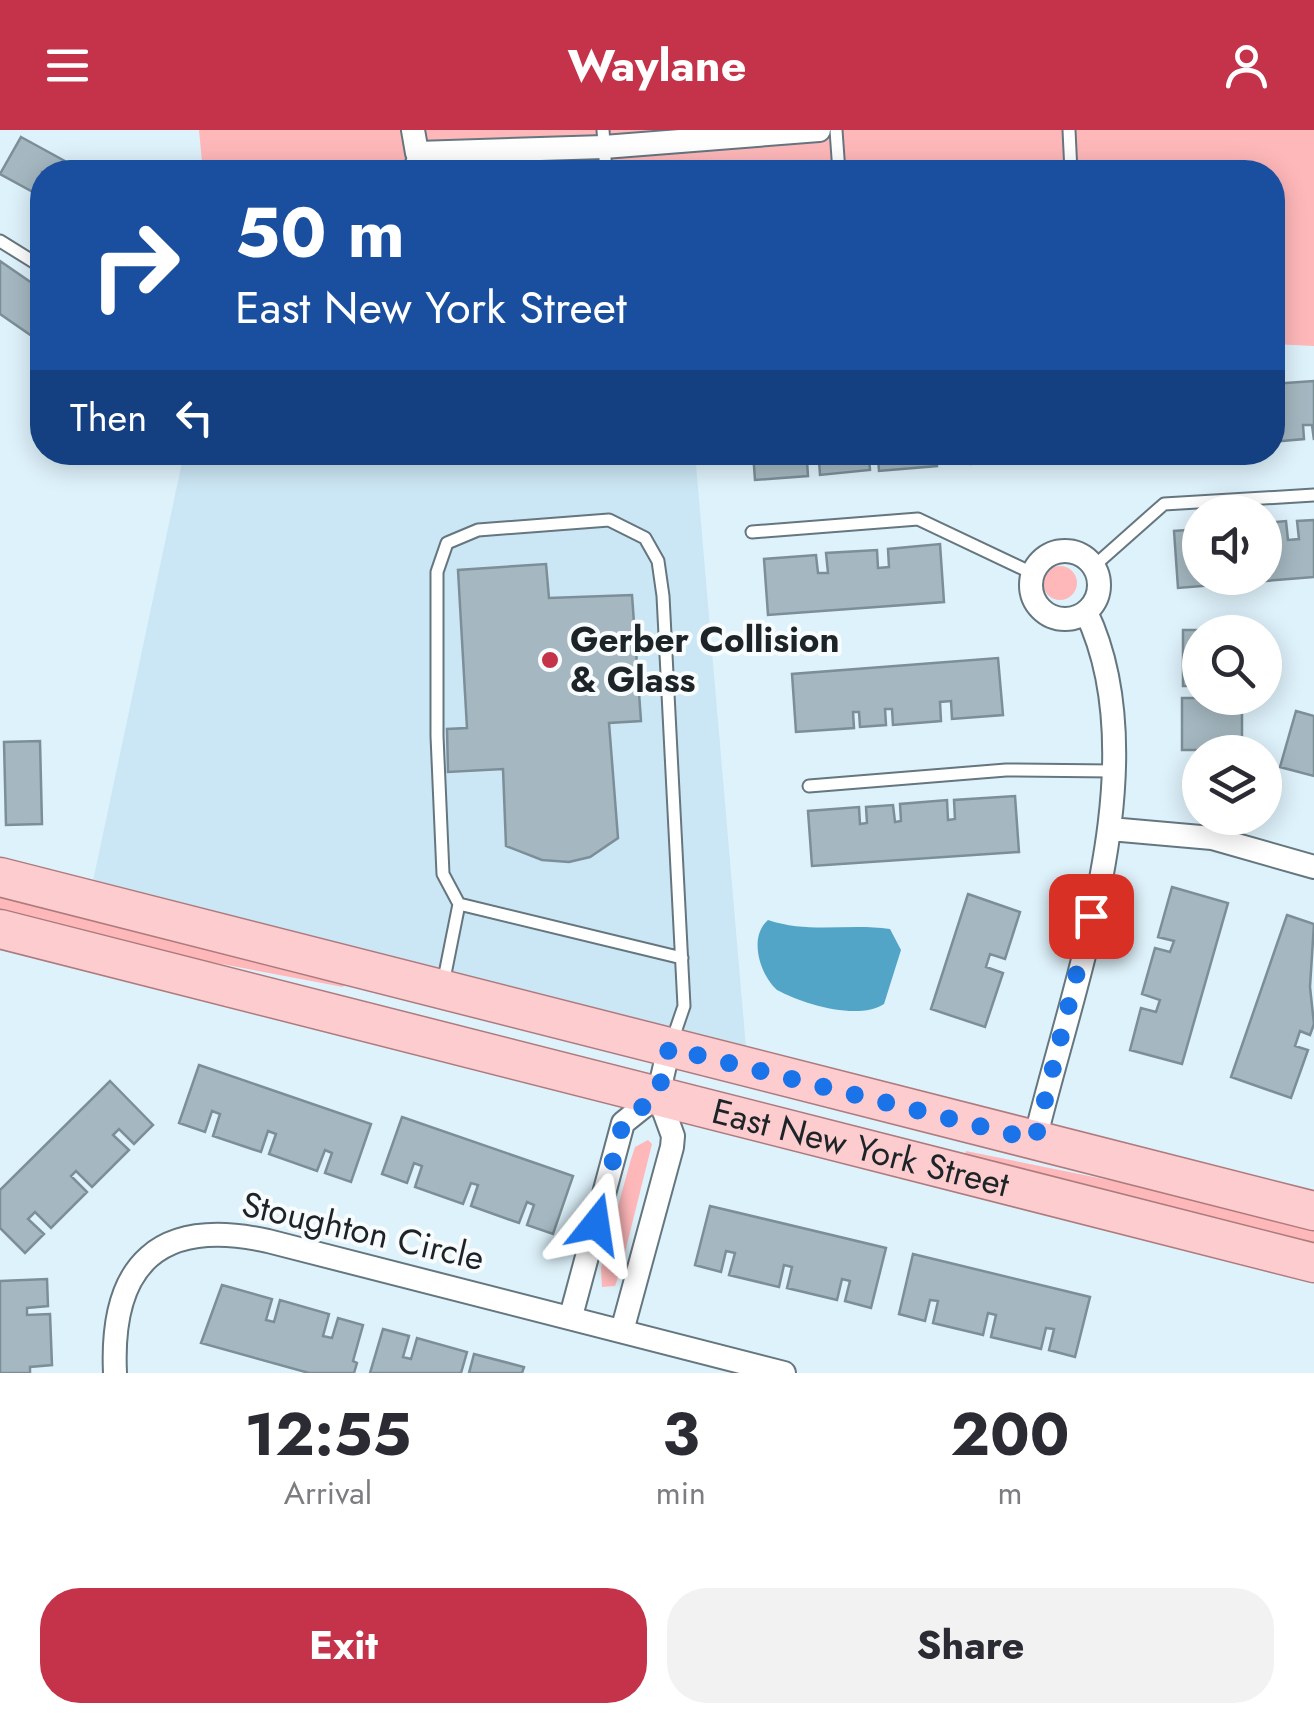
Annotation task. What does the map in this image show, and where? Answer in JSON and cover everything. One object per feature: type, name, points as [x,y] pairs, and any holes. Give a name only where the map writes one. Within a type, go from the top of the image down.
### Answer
[{"type":"main road","name":"East New York Street","points":[[0,877],[1314,1212]]},
{"type":"main road","name":"East New York Street","points":[[0,929],[1314,1263]]},
{"type":"street","points":[[412,152],[818,130]]},
{"type":"street","points":[[1056,552],[1077,553],[1094,566],[1098,596],[1086,612],[1065,619],[1044,613],[1032,595],[1032,573],[1056,552]]},
{"type":"street","points":[[1035,1140],[1110,829],[1113,772],[1106,664],[1086,612]]},
{"type":"street","points":[[1110,829],[1212,838],[1314,867]]},
{"type":"street","points":[[622,1331],[672,1147],[673,1136],[658,1094],[669,1048]]},
{"type":"street","points":[[571,1316],[623,1123],[658,1094]]},
{"type":"street","name":"Stoughton Circle","points":[[115,1373],[116,1320],[134,1268],[176,1240],[212,1233],[268,1241],[784,1373]]},
{"type":"lane","points":[[836,130],[837,160]]},
{"type":"lane","points":[[1069,130],[1071,160]]},
{"type":"lane","points":[[0,241],[30,260]]},
{"type":"lane","points":[[1094,566],[1164,504],[1314,495]]},
{"type":"lane","points":[[752,532],[918,519],[1032,573]]},
{"type":"lane","points":[[442,990],[454,945],[459,904],[443,874],[437,736],[437,572],[447,543],[478,530],[609,520],[645,538],[658,561],[684,1006],[669,1048]]},
{"type":"lane","points":[[809,786],[1006,770],[1113,772]]},
{"type":"lane","points":[[459,904],[682,958]]},
{"type":"shaded area","points":[[199,130],[1314,130],[1314,346],[1285,345],[1285,160],[202,160]]},
{"type":"shaded area","points":[[181,465],[696,465],[746,1048],[93,881]]},
{"type":"shaded area","points":[[1060,566],[1072,571],[1077,583],[1072,595],[1060,600],[1048,595],[1043,583],[1048,571]]},
{"type":"shaded area","points":[[0,894],[345,981],[343,987],[153,951],[0,913]]},
{"type":"shaded area","points":[[648,1140],[652,1144],[620,1272],[615,1286],[602,1287],[601,1268],[631,1159],[635,1147]]},
{"type":"shaded area","points":[[966,1151],[1178,1194],[1314,1228],[1314,1247],[964,1158]]},
{"type":"water","points":[[768,920],[799,926],[890,929],[901,950],[884,1004],[846,1011],[815,1005],[777,990],[759,956],[759,936]]},
{"type":"building","points":[[21,137],[63,160],[30,160],[30,190],[0,174]]},
{"type":"building","points":[[0,261],[30,282],[30,335],[0,314]]},
{"type":"building","points":[[1314,381],[1314,440],[1312,425],[1303,425],[1304,439],[1285,441],[1285,383]]},
{"type":"building","points":[[754,465],[807,465],[808,476],[755,480]]},
{"type":"building","points":[[819,465],[870,465],[870,470],[820,475]]},
{"type":"building","points":[[879,465],[937,465],[937,466],[879,471]]},
{"type":"building","points":[[1314,520],[1314,577],[1282,580],[1282,521],[1286,521],[1288,540],[1299,539],[1297,521]]},
{"type":"building","points":[[1182,530],[1182,588],[1178,588],[1174,531]]},
{"type":"building","points":[[940,544],[944,602],[768,615],[764,559],[816,555],[818,573],[828,573],[826,553],[877,550],[878,568],[889,567],[888,549]]},
{"type":"building","name":"Gerber Collision & Glass","points":[[546,564],[549,598],[632,595],[641,721],[609,723],[618,838],[590,857],[569,862],[542,860],[506,846],[503,769],[448,772],[447,729],[467,728],[458,570]]},
{"type":"building","points":[[998,658],[1003,715],[952,719],[951,701],[940,702],[941,721],[893,725],[892,709],[885,709],[886,725],[860,727],[859,712],[853,712],[854,728],[796,732],[792,674]]},
{"type":"building","points":[[1296,711],[1314,716],[1314,776],[1282,768]]},
{"type":"building","points":[[1182,715],[1242,715],[1242,735],[1182,735]]},
{"type":"building","points":[[40,741],[42,824],[6,825],[4,742]]},
{"type":"building","points":[[1015,796],[1019,852],[812,866],[808,811],[859,807],[860,824],[867,823],[866,807],[893,805],[895,822],[901,821],[900,804],[947,800],[948,820],[955,819],[954,800]]},
{"type":"building","points":[[1172,887],[1228,903],[1182,1064],[1130,1050],[1141,1008],[1156,1012],[1160,1000],[1142,994],[1155,948],[1170,952],[1174,941],[1158,937]]},
{"type":"building","points":[[968,894],[1020,912],[1005,959],[990,954],[986,967],[1003,973],[985,1027],[931,1009]]},
{"type":"building","points":[[1287,915],[1314,924],[1310,987],[1314,1024],[1310,1035],[1300,1031],[1295,1046],[1308,1050],[1291,1098],[1231,1077]]},
{"type":"building","points":[[199,1065],[371,1124],[351,1182],[325,1173],[332,1153],[325,1150],[317,1171],[269,1154],[276,1134],[268,1131],[261,1152],[213,1136],[220,1114],[212,1111],[205,1132],[179,1123]]},
{"type":"building","points":[[110,1081],[153,1125],[134,1144],[119,1129],[113,1135],[129,1150],[92,1187],[76,1171],[71,1176],[87,1192],[51,1228],[35,1212],[28,1219],[44,1234],[25,1253],[0,1228],[0,1190]]},
{"type":"building","points":[[402,1117],[573,1176],[553,1234],[527,1225],[534,1205],[527,1202],[519,1223],[471,1206],[478,1185],[471,1183],[463,1204],[415,1187],[422,1166],[414,1163],[407,1183],[382,1174]]},
{"type":"building","points":[[710,1206],[886,1248],[871,1308],[845,1301],[850,1281],[842,1279],[837,1300],[787,1288],[792,1267],[784,1265],[779,1287],[729,1275],[735,1253],[726,1251],[721,1272],[695,1265]]},
{"type":"building","points":[[913,1254],[1090,1297],[1075,1357],[1049,1350],[1054,1329],[1046,1328],[1041,1349],[991,1337],[996,1315],[988,1313],[983,1335],[933,1323],[938,1301],[930,1300],[925,1321],[899,1314]]},
{"type":"building","points":[[47,1279],[48,1306],[27,1308],[27,1315],[50,1314],[52,1365],[30,1367],[30,1373],[0,1373],[0,1281]]},
{"type":"building","points":[[222,1285],[272,1299],[266,1320],[274,1322],[280,1300],[329,1314],[323,1336],[332,1338],[338,1318],[363,1325],[353,1361],[357,1363],[354,1373],[309,1373],[201,1343]]},
{"type":"building","points":[[383,1329],[409,1336],[403,1357],[411,1359],[417,1338],[467,1352],[461,1373],[370,1373]]},
{"type":"building","points":[[474,1354],[524,1367],[522,1373],[469,1373]]},
{"type":"place","name":"Gerber Collision & Glass","points":[[550,660]]},
{"type":"route","points":[[596,1224],[623,1123],[658,1094],[669,1048],[1035,1140],[1091,916]]}]
